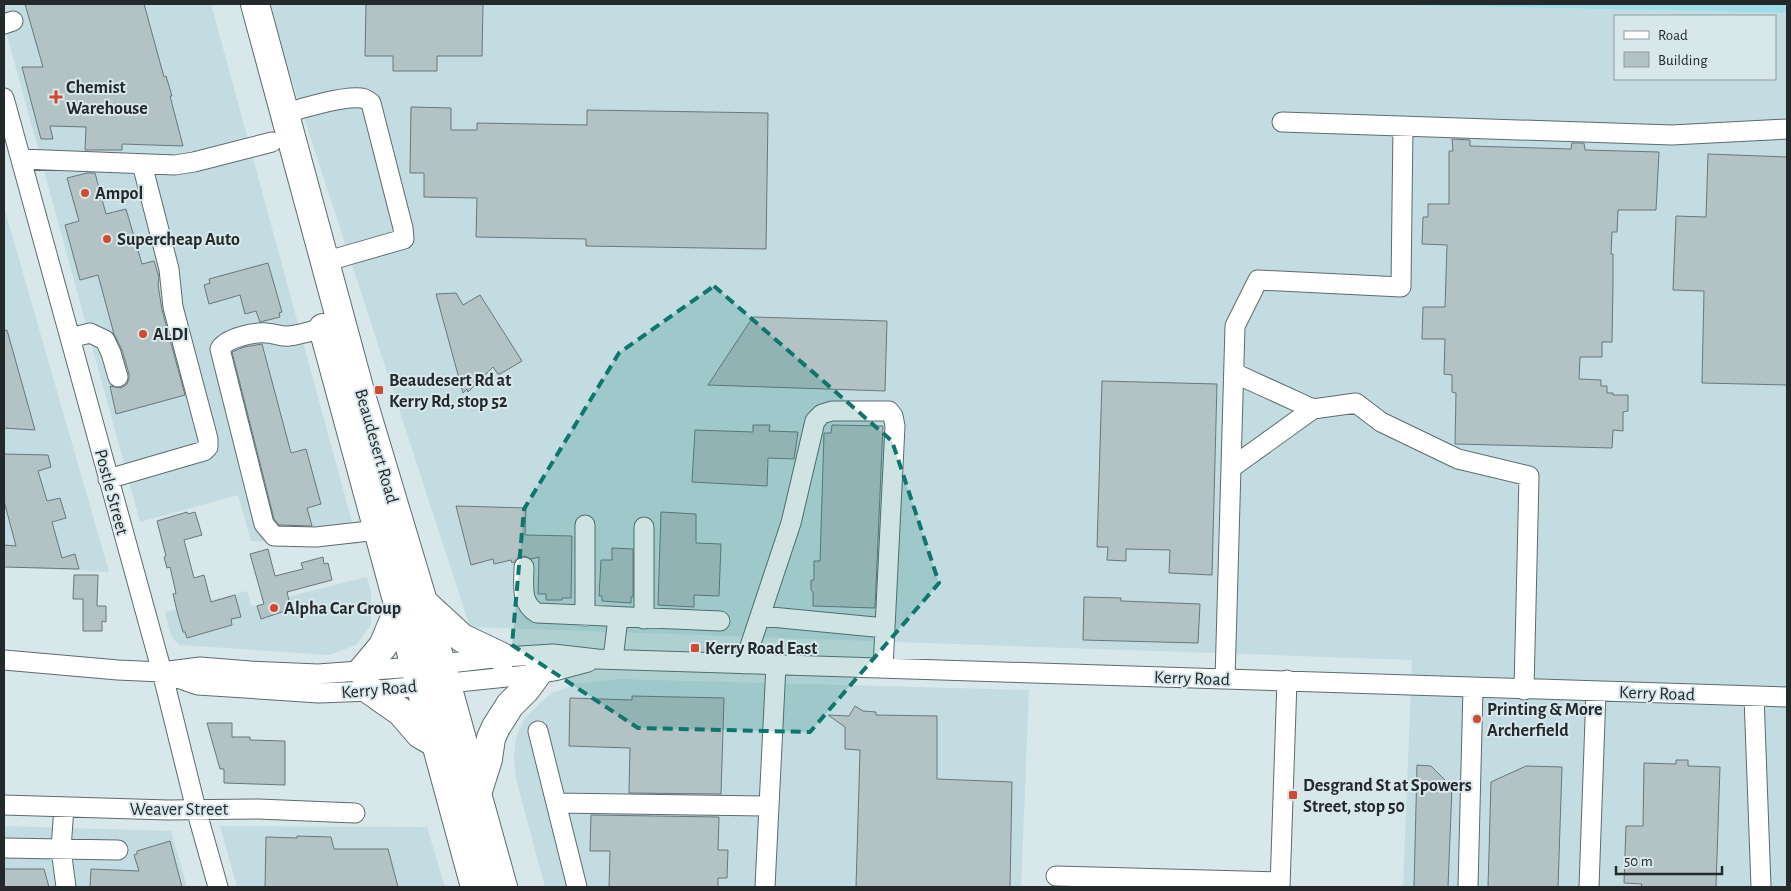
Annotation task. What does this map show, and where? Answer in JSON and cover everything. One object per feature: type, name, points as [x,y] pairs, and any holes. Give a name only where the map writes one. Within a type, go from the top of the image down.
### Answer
[{"type":"highway","name":"Beaudesert Road","points":[[235,4],[378,530],[411,605]]},
{"type":"highway","name":"Beaudesert Road","points":[[255,4],[361,395],[411,605],[430,675],[477,794],[502,887]]},
{"type":"highway","points":[[437,744],[420,734],[401,712],[366,681],[383,646],[411,605],[462,638],[502,657]]},
{"type":"highway","points":[[477,794],[488,759],[491,738],[496,727],[510,705],[526,689],[537,674]]},
{"type":"highway","name":"Beaudesert Road","points":[[430,675],[437,744],[475,887]]},
{"type":"street","name":"Postle Street","points":[[4,98],[162,672],[196,809],[218,887]]},
{"type":"street","points":[[284,114],[352,98],[363,98],[371,103],[403,228],[404,239],[324,262]]},
{"type":"street","points":[[1282,122],[1672,135],[1787,129]]},
{"type":"street","points":[[1225,679],[1235,326],[1258,280],[1401,286],[1403,126]]},
{"type":"street","points":[[20,159],[175,165],[272,142]]},
{"type":"street","points":[[108,479],[204,451],[208,447],[208,439],[173,307],[169,269],[142,164]]},
{"type":"street","points":[[323,328],[290,336],[278,337],[268,333],[256,334],[228,341],[220,349],[264,524],[274,536],[316,536],[378,530]]},
{"type":"street","points":[[70,338],[90,333],[106,340],[118,377]]},
{"type":"street","points":[[1234,373],[1313,409]]},
{"type":"street","points":[[1231,468],[1313,409],[1356,403],[1381,422],[1458,459],[1529,476],[1524,690]]},
{"type":"street","points":[[744,664],[791,523],[815,421],[822,414],[832,412],[889,411],[893,416],[895,426],[883,668]]},
{"type":"street","points":[[585,525],[585,616]]},
{"type":"street","points":[[644,527],[644,619]]},
{"type":"street","points":[[524,567],[525,601],[529,608],[537,613],[720,622]]},
{"type":"street","points":[[761,616],[885,628]]},
{"type":"street","points":[[605,659],[618,618]]},
{"type":"street","name":"Kerry Road","points":[[430,675],[502,657],[553,654],[605,659],[744,664],[1787,697]]},
{"type":"street","name":"Kerry Road","points":[[4,660],[162,672],[200,667],[366,681],[430,675],[537,674],[605,659]]},
{"type":"street","points":[[765,887],[776,665]]},
{"type":"street","points":[[1056,876],[1280,885],[1287,680]]},
{"type":"street","points":[[1468,887],[1473,688]]},
{"type":"street","points":[[1589,887],[1596,692]]},
{"type":"street","points":[[1754,696],[1761,887]]},
{"type":"street","points":[[538,731],[577,887]]},
{"type":"street","points":[[556,803],[769,806]]},
{"type":"street","name":"Weaver Street","points":[[4,806],[168,810],[258,809],[355,813]]},
{"type":"street","points":[[64,807],[61,849],[66,887]]},
{"type":"street","points":[[4,848],[118,850]]},
{"type":"highlighted area","points":[[714,286],[892,441],[939,583],[810,732],[638,728],[512,645],[524,509],[619,353]]},
{"type":"shaded area","points":[[4,4],[211,4],[358,544],[251,541],[238,495],[140,522],[4,24]]},
{"type":"shaded area","points":[[267,4],[1352,4],[1787,13],[1787,887],[1403,887],[1412,660],[470,627]]},
{"type":"shaded area","points":[[1352,4],[1787,4],[1787,13]]},
{"type":"shaded area","points":[[4,207],[109,572],[4,567]]},
{"type":"shaded area","points":[[367,577],[371,591],[371,625],[356,645],[329,655],[180,645],[170,633],[165,612],[247,591],[251,606]]},
{"type":"shaded area","points":[[618,679],[1029,690],[1021,887],[545,887],[516,779],[514,758],[516,738],[524,719],[550,694],[575,684]]},
{"type":"shaded area","points":[[4,826],[171,831],[187,887],[4,887]]},
{"type":"shaded area","points":[[220,826],[427,827],[445,887],[237,887]]},
{"type":"building","points":[[25,4],[144,4],[164,77],[166,76],[172,96],[170,96],[183,146],[122,144],[122,150],[85,150],[86,127],[50,126],[53,139],[41,139],[22,67],[43,67]]},
{"type":"building","points":[[366,4],[483,4],[482,56],[437,56],[437,71],[393,71],[393,56],[365,56]]},
{"type":"building","points":[[411,107],[451,108],[451,130],[477,130],[477,123],[587,125],[587,110],[768,113],[766,249],[586,246],[586,239],[476,237],[477,198],[424,197],[424,173],[410,173]]},
{"type":"building","points":[[1452,139],[1470,140],[1470,146],[1571,149],[1572,143],[1584,143],[1585,150],[1659,152],[1656,210],[1618,210],[1617,232],[1612,232],[1612,342],[1602,342],[1602,357],[1580,357],[1579,379],[1601,380],[1601,386],[1607,386],[1607,393],[1628,395],[1628,411],[1623,412],[1623,431],[1613,430],[1612,448],[1455,444],[1456,393],[1452,392],[1452,375],[1444,374],[1445,339],[1422,339],[1423,307],[1445,307],[1447,245],[1422,244],[1423,217],[1428,217],[1428,204],[1449,204],[1449,151],[1453,151]]},
{"type":"building","points":[[1708,154],[1787,157],[1787,385],[1702,383],[1704,291],[1673,290],[1676,216],[1706,217]]},
{"type":"building","name":"ALDI","points":[[95,173],[106,214],[126,209],[142,264],[154,261],[159,277],[158,285],[162,310],[185,395],[116,414],[110,386],[121,388],[126,385],[129,380],[129,374],[122,350],[114,334],[98,275],[80,280],[65,225],[79,221],[67,178]]},
{"type":"building","points":[[268,263],[282,312],[279,313],[280,317],[260,322],[256,311],[245,314],[240,295],[209,304],[204,285],[210,283],[209,279]]},
{"type":"building","points":[[456,293],[463,305],[480,295],[522,361],[500,374],[493,367],[468,392],[467,389],[463,393],[436,294]]},
{"type":"building","points":[[753,317],[887,321],[885,391],[708,385]]},
{"type":"building","points":[[7,330],[35,430],[4,428],[4,331]]},
{"type":"building","points":[[262,344],[291,453],[306,449],[321,504],[307,508],[312,526],[279,525],[274,519],[232,352],[244,347]]},
{"type":"building","points":[[1102,381],[1217,384],[1212,575],[1169,573],[1170,550],[1126,549],[1126,561],[1107,560],[1108,547],[1097,547]]},
{"type":"building","points":[[753,425],[770,425],[769,431],[798,432],[794,459],[768,458],[767,486],[692,482],[695,430],[753,432]]},
{"type":"building","points":[[832,425],[883,426],[875,608],[813,606],[811,580],[814,580],[814,561],[820,561],[824,433],[831,433]]},
{"type":"building","points":[[4,454],[48,455],[51,467],[38,471],[47,501],[60,498],[66,518],[52,522],[62,558],[75,554],[79,569],[4,567],[4,545],[16,546],[4,501]]},
{"type":"building","points":[[456,506],[526,508],[525,535],[572,536],[571,598],[546,600],[546,594],[538,594],[539,557],[531,559],[524,556],[518,557],[512,563],[511,560],[494,564],[493,559],[471,565]]},
{"type":"building","points":[[187,512],[188,514],[195,512],[202,535],[184,540],[194,578],[204,575],[211,602],[235,595],[241,617],[231,619],[232,625],[187,638],[185,632],[183,632],[177,611],[173,594],[176,593],[170,567],[167,568],[164,557],[166,556],[157,521]]},
{"type":"building","points":[[661,512],[696,514],[696,543],[721,544],[719,596],[694,595],[694,607],[658,605]]},
{"type":"building","points":[[612,548],[633,549],[633,597],[631,597],[631,603],[602,601],[602,596],[599,596],[601,560],[612,560]]},
{"type":"building","points":[[268,549],[275,576],[303,569],[301,563],[323,557],[324,564],[328,563],[332,580],[287,592],[291,609],[261,619],[257,606],[264,604],[250,554]]},
{"type":"building","points":[[74,575],[98,575],[97,606],[106,606],[106,622],[102,621],[102,631],[83,631],[83,599],[73,599]]},
{"type":"building","points":[[1084,597],[1121,598],[1121,601],[1200,604],[1198,643],[1083,640]]},
{"type":"building","points":[[632,696],[724,698],[721,794],[629,793],[630,748],[569,746],[570,698],[632,700]]},
{"type":"building","points":[[855,706],[863,711],[876,712],[876,715],[937,716],[937,779],[1012,782],[1010,887],[856,887],[860,750],[845,749],[845,727],[828,715],[849,716]]},
{"type":"building","points":[[207,723],[232,723],[232,737],[250,737],[250,740],[285,741],[285,785],[224,783],[224,769],[220,769]]},
{"type":"building","points":[[1676,760],[1688,760],[1688,766],[1720,767],[1716,887],[1641,887],[1642,884],[1624,883],[1626,826],[1643,826],[1644,763],[1676,764]]},
{"type":"building","points":[[1417,765],[1431,766],[1452,787],[1448,887],[1414,887]]},
{"type":"building","points":[[1526,766],[1562,767],[1558,887],[1488,887],[1491,782]]},
{"type":"building","points":[[591,815],[719,817],[718,850],[728,850],[727,878],[718,878],[718,887],[609,887],[610,851],[590,851]]},
{"type":"building","points":[[297,836],[331,837],[334,849],[388,849],[398,887],[265,887],[266,837],[297,838]]},
{"type":"building","points":[[170,841],[182,887],[90,887],[91,869],[139,871],[134,855],[137,854],[137,851]]},
{"type":"building","points":[[4,869],[44,869],[49,887],[4,887]]},
{"type":"place","name":"Chemist Warehouse","points":[[56,97]]},
{"type":"place","name":"Ampol","points":[[85,193]]},
{"type":"place","name":"Supercheap Auto","points":[[107,239]]},
{"type":"place","name":"ALDI","points":[[143,334]]},
{"type":"place","name":"Beaudesert Rd at Kerry Rd, stop 52","points":[[379,390]]},
{"type":"place","name":"Alpha Car Group","points":[[274,608]]},
{"type":"place","name":"Kerry Road East","points":[[695,648]]},
{"type":"place","name":"Printing & More Archerfield","points":[[1477,719]]},
{"type":"place","name":"Desgrand St at Spowers Street, stop 50","points":[[1293,795]]}]
